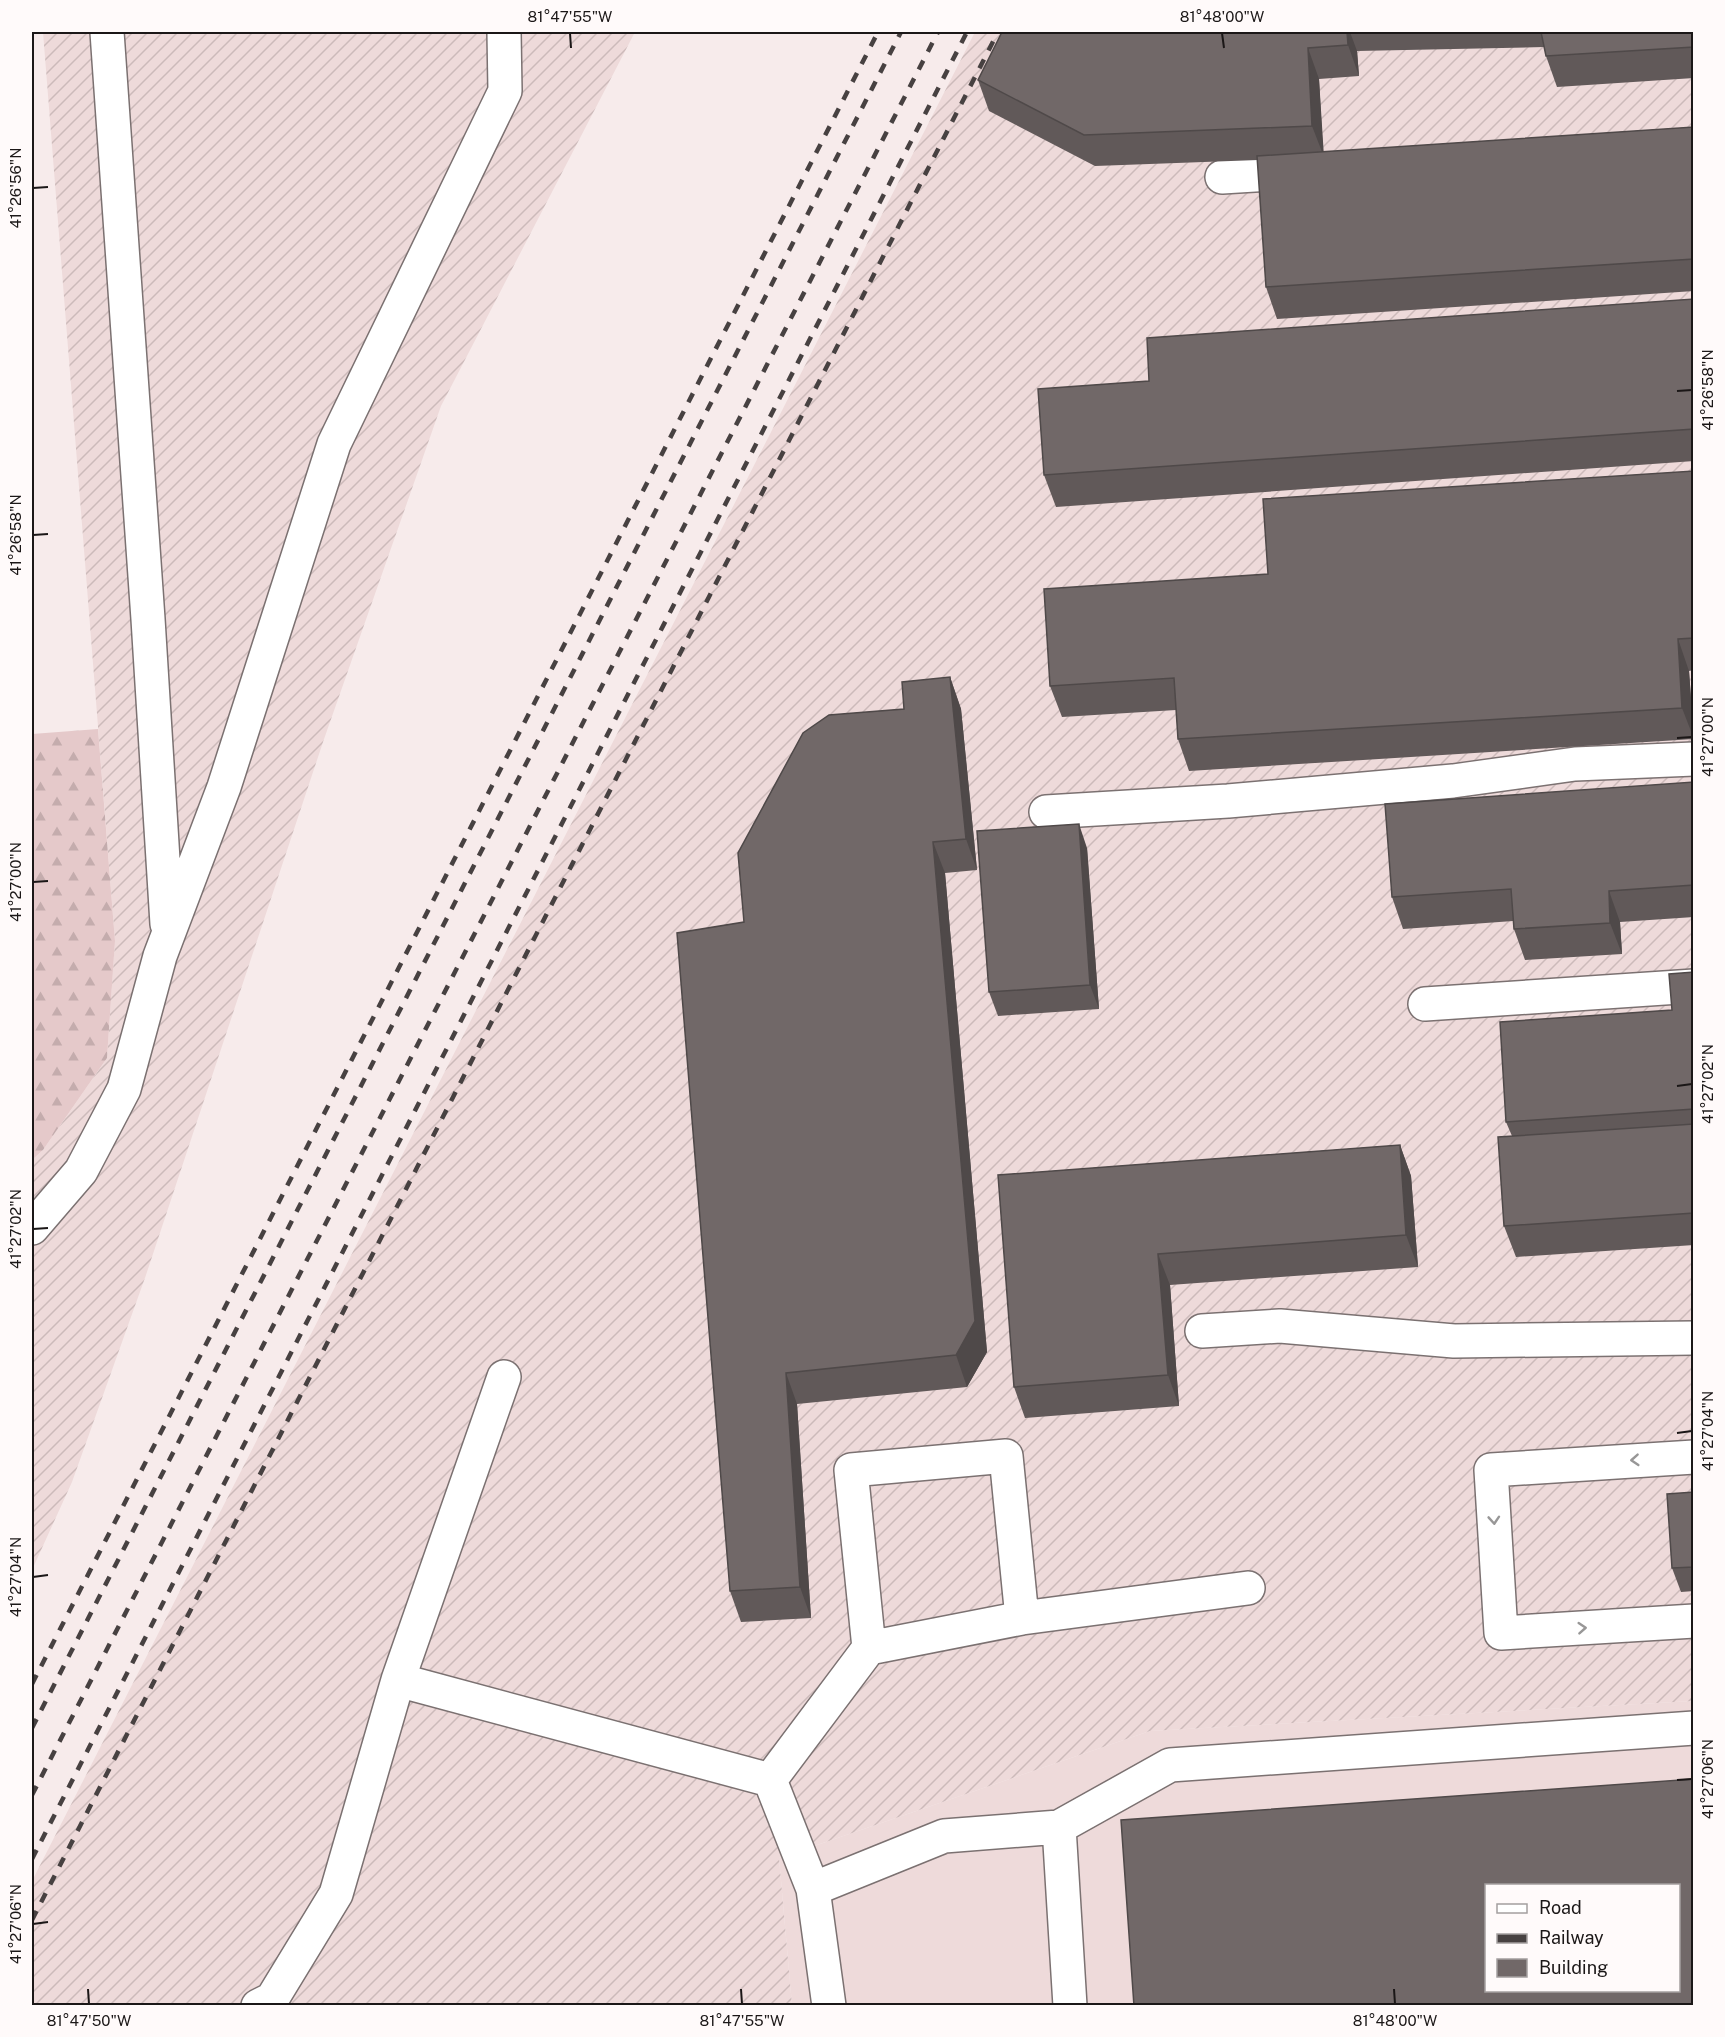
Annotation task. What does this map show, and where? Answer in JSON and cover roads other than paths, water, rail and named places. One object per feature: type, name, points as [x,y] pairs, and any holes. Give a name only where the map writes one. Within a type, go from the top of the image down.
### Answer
[{"type":"lane","points":[[107,32],[147,595],[168,935]]},
{"type":"lane","points":[[32,1228],[81,1171],[124,1089],[160,956],[224,787],[334,444],[506,91],[504,32]]},
{"type":"lane","points":[[1222,177],[1328,170]]},
{"type":"lane","points":[[1046,812],[1239,800],[1453,781],[1575,764],[1694,759]]},
{"type":"lane","points":[[1425,1004],[1694,986]]},
{"type":"lane","points":[[1203,1331],[1280,1326],[1454,1341],[1694,1338]]},
{"type":"lane","points":[[258,2006],[272,1999],[336,1894],[398,1680],[504,1377]]},
{"type":"lane","points":[[869,1648],[851,1470],[1006,1456],[1022,1618]]},
{"type":"lane","points":[[1694,1457],[1491,1470],[1501,1633],[1694,1621]]},
{"type":"lane","points":[[770,1780],[869,1648],[1022,1618],[1248,1588]]},
{"type":"lane","points":[[398,1680],[770,1780]]},
{"type":"lane","points":[[813,1889],[944,1836],[1059,1827],[1170,1765],[1694,1728]]},
{"type":"lane","points":[[770,1780],[813,1889],[829,2006]]},
{"type":"lane","points":[[1059,1827],[1070,2006]]},
{"type":"railway","points":[[32,1684],[878,32]]},
{"type":"railway","points":[[32,1728],[901,32]]},
{"type":"railway","points":[[32,1795],[938,32]]},
{"type":"railway","points":[[32,1859],[967,32]]},
{"type":"railway","points":[[32,1920],[998,32]]}]
